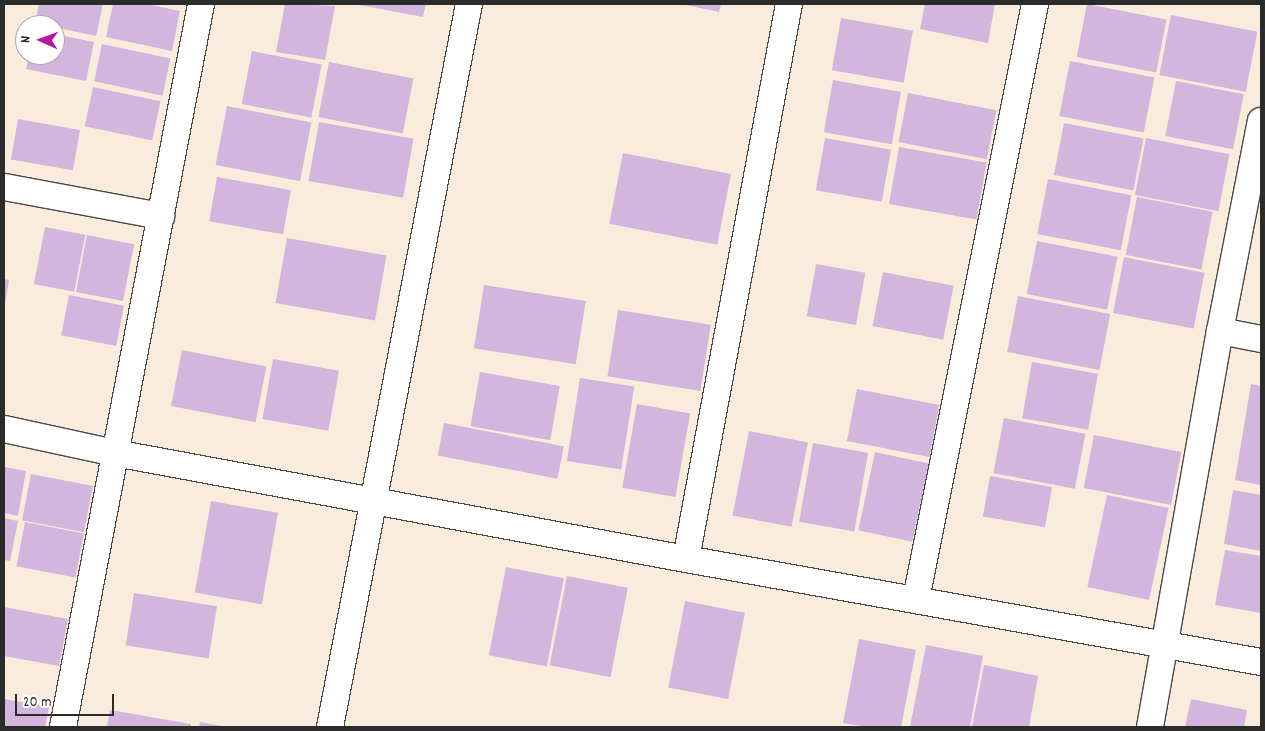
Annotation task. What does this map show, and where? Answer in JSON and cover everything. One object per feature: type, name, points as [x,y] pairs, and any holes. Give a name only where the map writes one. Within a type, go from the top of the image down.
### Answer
[{"type":"street","points":[[62,727],[201,4]]},
{"type":"street","points":[[330,727],[469,4]]},
{"type":"street","points":[[686,559],[789,4]]},
{"type":"street","points":[[916,599],[1035,4]]},
{"type":"street","points":[[1150,727],[1220,331],[1261,121]]},
{"type":"street","points":[[4,187],[161,216]]},
{"type":"street","points":[[1220,331],[1261,339]]},
{"type":"street","points":[[4,429],[115,453],[686,559],[1261,662]]},
{"type":"building","points":[[39,4],[103,4],[96,36],[65,29],[65,15],[37,15]]},
{"type":"building","points":[[113,4],[147,4],[180,11],[172,51],[106,37]]},
{"type":"building","points":[[285,4],[335,6],[325,60],[276,52]]},
{"type":"building","points":[[354,4],[426,4],[423,17]]},
{"type":"building","points":[[681,4],[721,4],[719,12]]},
{"type":"building","points":[[925,4],[995,4],[988,43],[920,29]]},
{"type":"building","points":[[1087,4],[1167,19],[1156,72],[1077,57]]},
{"type":"building","points":[[1171,15],[1257,32],[1246,92],[1159,75]]},
{"type":"building","points":[[841,18],[913,31],[904,83],[832,70]]},
{"type":"building","points":[[65,36],[94,42],[86,81],[26,69],[27,65],[65,65]]},
{"type":"building","points":[[102,44],[170,59],[163,96],[94,81]]},
{"type":"building","points":[[252,51],[322,65],[311,118],[242,104]]},
{"type":"building","points":[[1070,61],[1154,77],[1144,132],[1059,116]]},
{"type":"building","points":[[329,62],[413,78],[403,133],[318,117]]},
{"type":"building","points":[[833,80],[901,92],[892,144],[824,132]]},
{"type":"building","points":[[1176,81],[1244,94],[1233,149],[1165,136]]},
{"type":"building","points":[[93,87],[160,101],[152,140],[85,126]]},
{"type":"building","points":[[908,93],[996,110],[987,159],[898,142]]},
{"type":"building","points":[[227,106],[311,122],[300,181],[216,165]]},
{"type":"building","points":[[18,119],[80,130],[73,170],[11,159]]},
{"type":"building","points":[[319,122],[414,139],[403,198],[309,181]]},
{"type":"building","points":[[1064,123],[1144,138],[1133,190],[1054,175]]},
{"type":"building","points":[[825,138],[891,150],[882,202],[816,190]]},
{"type":"building","points":[[1146,138],[1229,154],[1218,211],[1135,195]]},
{"type":"building","points":[[899,147],[987,162],[977,220],[889,204]]},
{"type":"building","points":[[623,153],[731,174],[717,245],[609,224]]},
{"type":"building","points":[[217,177],[291,190],[283,234],[209,221]]},
{"type":"building","points":[[1048,179],[1131,195],[1121,250],[1037,234]]},
{"type":"building","points":[[1137,197],[1213,212],[1201,270],[1126,255]]},
{"type":"building","points":[[45,227],[85,235],[74,292],[34,284]]},
{"type":"building","points":[[87,235],[134,244],[123,301],[76,292]]},
{"type":"building","points":[[287,238],[386,256],[375,321],[276,303]]},
{"type":"building","points":[[1037,241],[1117,257],[1107,310],[1027,294]]},
{"type":"building","points":[[1124,257],[1204,273],[1194,329],[1113,313]]},
{"type":"building","points":[[816,264],[865,273],[856,325],[807,316]]},
{"type":"building","points":[[883,272],[954,286],[943,340],[873,326]]},
{"type":"building","points":[[4,279],[9,280],[5,303],[4,303]]},
{"type":"building","points":[[484,285],[586,301],[576,364],[474,348]]},
{"type":"building","points":[[69,295],[124,306],[116,346],[61,335]]},
{"type":"building","points":[[1018,296],[1110,314],[1099,370],[1007,352]]},
{"type":"building","points":[[618,310],[711,325],[700,391],[608,376]]},
{"type":"building","points":[[182,350],[266,366],[256,422],[171,406]]},
{"type":"building","points":[[273,359],[339,371],[328,431],[262,419]]},
{"type":"building","points":[[1032,362],[1098,374],[1088,430],[1022,418]]},
{"type":"building","points":[[480,372],[560,386],[550,440],[470,426]]},
{"type":"building","points":[[580,378],[634,387],[621,470],[567,461]]},
{"type":"building","points":[[1251,384],[1261,386],[1261,485],[1235,480]]},
{"type":"building","points":[[857,389],[939,405],[929,457],[847,441]]},
{"type":"building","points":[[637,404],[690,413],[675,497],[622,488]]},
{"type":"building","points":[[1004,418],[1085,434],[1075,489],[993,473]]},
{"type":"building","points":[[444,423],[564,446],[557,479],[438,455]]},
{"type":"building","points":[[749,431],[808,442],[791,527],[733,515]]},
{"type":"building","points":[[1094,435],[1181,452],[1171,505],[1084,488]]},
{"type":"building","points":[[813,443],[868,453],[854,532],[799,522]]},
{"type":"building","points":[[875,452],[929,463],[912,542],[858,530]]},
{"type":"building","points":[[4,467],[26,471],[18,516],[4,513]]},
{"type":"building","points":[[31,474],[93,486],[84,532],[22,520]]},
{"type":"building","points":[[990,476],[1052,487],[1045,527],[983,516]]},
{"type":"building","points":[[1233,490],[1261,495],[1261,551],[1224,544]]},
{"type":"building","points":[[1107,495],[1169,508],[1149,600],[1087,587]]},
{"type":"building","points":[[211,501],[278,513],[262,604],[195,593]]},
{"type":"building","points":[[4,518],[18,521],[10,561],[4,560]]},
{"type":"building","points":[[25,522],[84,533],[75,578],[16,566]]},
{"type":"building","points":[[1225,550],[1261,556],[1261,613],[1215,605]]},
{"type":"building","points":[[506,567],[564,578],[547,667],[489,655]]},
{"type":"building","points":[[567,576],[628,588],[610,677],[550,665]]},
{"type":"building","points":[[134,593],[217,606],[209,658],[126,645]]},
{"type":"building","points":[[685,601],[745,613],[728,699],[668,687]]},
{"type":"building","points":[[4,607],[68,619],[59,666],[4,656]]},
{"type":"building","points":[[859,639],[916,650],[901,727],[867,727],[843,723]]},
{"type":"building","points":[[926,645],[983,656],[970,727],[910,727]]},
{"type":"building","points":[[984,665],[1038,676],[1029,727],[972,727]]},
{"type":"building","points":[[4,699],[49,707],[45,727],[4,727]]},
{"type":"building","points":[[1191,699],[1247,710],[1244,727],[1185,727]]},
{"type":"building","points":[[110,710],[191,724],[191,727],[107,727]]},
{"type":"building","points":[[200,722],[221,726],[221,727],[199,727]]}]
